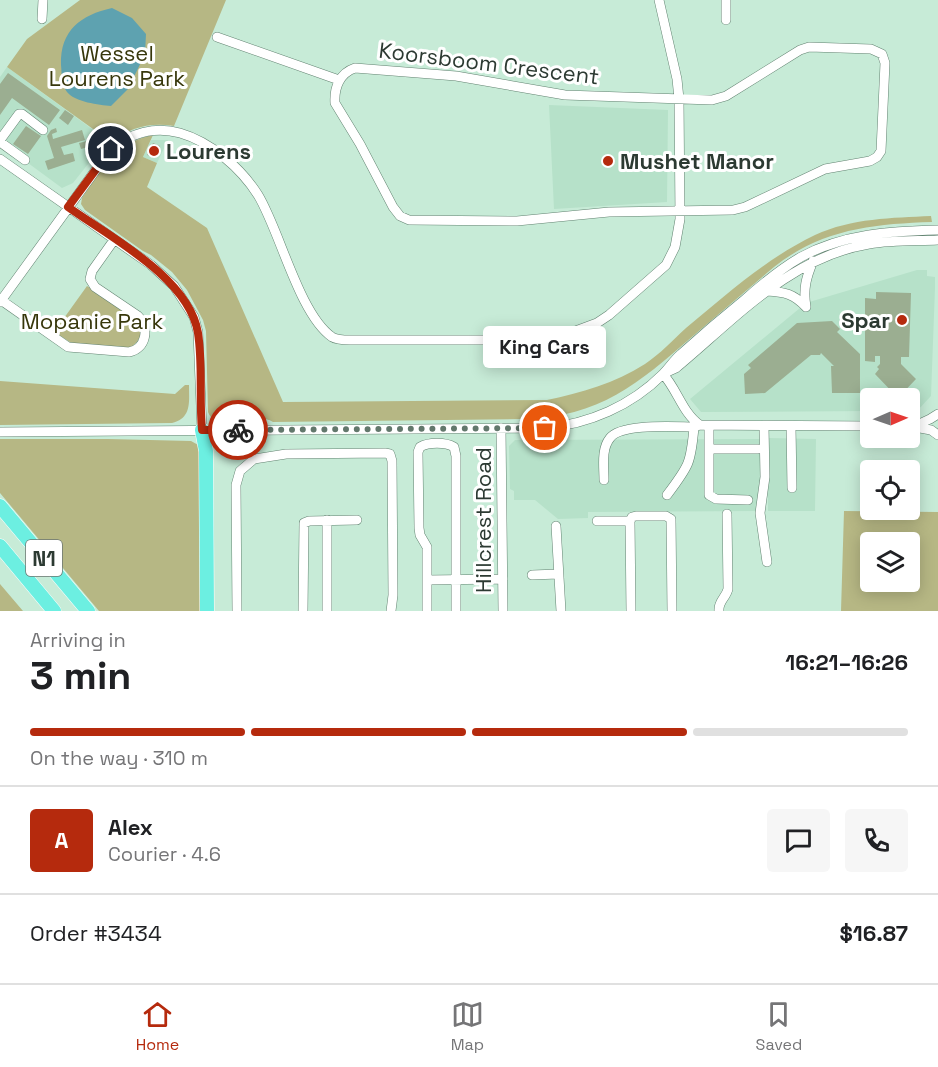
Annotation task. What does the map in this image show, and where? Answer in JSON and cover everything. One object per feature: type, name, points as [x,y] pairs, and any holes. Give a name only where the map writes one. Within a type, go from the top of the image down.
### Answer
[{"type":"highway","points":[[202,430],[206,451],[207,611]]},
{"type":"highway","name":"N1","points":[[0,506],[88,611]]},
{"type":"highway","name":"N1","points":[[0,546],[54,611]]},
{"type":"street","points":[[42,19],[43,0]]},
{"type":"street","points":[[114,240],[92,271],[90,279],[95,287],[138,316],[143,322],[144,339],[138,349],[129,352],[68,347],[1,301],[105,156],[118,143],[136,134],[154,130],[176,132],[204,142],[242,174],[257,193],[312,313],[330,335],[337,339],[524,340],[554,337],[597,323],[666,265],[678,238],[680,211],[679,99],[677,80],[659,0]]},
{"type":"street","points":[[726,0],[726,20]]},
{"type":"street","points":[[217,37],[339,80],[334,98],[336,108],[360,144],[393,207],[404,219],[414,221],[517,221],[609,212],[680,211]]},
{"type":"street","name":"Koorsboom Crescent","points":[[339,80],[351,69],[360,68],[456,76],[565,95],[712,100],[726,96],[796,52],[809,47],[874,49],[879,52],[884,60],[882,144],[877,157],[870,161],[825,169],[741,208],[680,211]]},
{"type":"street","points":[[25,160],[0,141],[19,114],[43,130]]},
{"type":"street","points":[[0,159],[163,274],[179,293],[194,316],[198,332],[202,430]]},
{"type":"street","points":[[663,374],[680,355],[768,280],[802,257],[822,248],[867,235],[938,230]]},
{"type":"street","points":[[0,432],[567,426],[583,422],[621,405],[663,374],[676,368],[767,291],[813,261],[849,248],[870,244],[938,240]]},
{"type":"street","points":[[767,291],[789,293],[796,296],[806,307],[805,282],[813,261]]},
{"type":"street","points":[[663,374],[693,420],[701,426],[709,449],[709,495],[716,499],[748,500]]},
{"type":"street","points":[[920,423],[938,414]]},
{"type":"street","points":[[668,495],[686,471],[701,426]]},
{"type":"street","points":[[764,426],[765,477],[760,513],[767,562]]},
{"type":"street","points":[[791,426],[792,488]]},
{"type":"street","points":[[604,480],[604,454],[607,443],[614,434],[636,428],[860,426]]},
{"type":"street","name":"Hillcrest Road","points":[[501,428],[503,611]]},
{"type":"street","points":[[920,428],[931,430],[938,435]]},
{"type":"street","points":[[427,611],[427,547],[419,528],[418,452],[422,445],[449,444],[455,449],[456,611]]},
{"type":"street","points":[[709,449],[758,449]]},
{"type":"street","points":[[237,611],[236,485],[240,471],[250,461],[279,454],[385,453],[390,454],[392,460],[393,595],[391,611]]},
{"type":"street","points":[[719,609],[728,590],[727,514]]},
{"type":"street","points":[[630,611],[630,521],[636,516],[666,516],[671,519],[672,611]]},
{"type":"street","points":[[327,520],[327,611]]},
{"type":"street","points":[[303,611],[303,525],[307,521],[357,520]]},
{"type":"street","points":[[597,521],[630,521]]},
{"type":"street","points":[[556,526],[561,611]]},
{"type":"street","points":[[532,575],[558,574]]},
{"type":"street","points":[[427,580],[503,579]]},
{"type":"shaded area","points":[[7,67],[107,140],[73,183],[62,188],[28,163],[25,166],[0,148],[0,77]]},
{"type":"shaded area","points":[[549,105],[668,110],[667,202],[554,209]]},
{"type":"shaded area","points":[[151,140],[168,140],[157,163],[143,157]]},
{"type":"shaded area","points":[[917,270],[927,270],[927,276],[935,277],[931,396],[920,408],[920,388],[860,388],[860,411],[701,412],[690,399],[806,303]]},
{"type":"shaded area","points":[[768,438],[816,439],[815,511],[768,511]]},
{"type":"shaded area","points":[[762,439],[762,476],[757,511],[588,512],[588,518],[558,519],[535,500],[514,500],[514,491],[510,489],[509,446],[515,440]]},
{"type":"green space","name":"Wessel Lourens Park","points":[[80,0],[226,0],[174,126],[157,125],[133,129],[111,142],[7,67],[27,39]]},
{"type":"green space","points":[[153,135],[143,157],[157,163],[147,187],[207,228],[283,402],[547,400],[572,394],[610,382],[645,364],[748,277],[780,254],[815,235],[843,225],[872,220],[931,216],[932,222],[869,227],[849,231],[811,244],[792,254],[635,383],[596,405],[574,412],[523,419],[273,422],[256,419],[219,422],[213,419],[208,412],[206,331],[203,320],[187,290],[172,272],[85,210],[81,204],[82,198],[96,177],[111,159],[129,144]]},
{"type":"green space","name":"Mopanie Park","points":[[87,286],[123,310],[139,324],[141,332],[139,338],[130,348],[73,344],[54,332]]},
{"type":"green space","points":[[0,381],[175,394],[185,385],[189,385],[189,403],[183,417],[172,423],[0,425]]},
{"type":"green space","points":[[0,439],[191,441],[200,446],[203,611],[99,611],[0,493]]},
{"type":"green space","points":[[844,511],[860,511],[860,520],[920,520],[920,512],[938,512],[938,611],[841,611]]},
{"type":"green space","points":[[0,584],[23,611],[0,611]]},
{"type":"water","points":[[112,8],[132,18],[146,34],[145,54],[128,89],[111,106],[88,102],[67,92],[62,79],[61,65],[64,42],[74,26],[91,15]]},
{"type":"building","points":[[8,73],[60,110],[49,125],[12,98],[0,115],[0,84]]},
{"type":"building","points":[[65,110],[74,116],[68,125],[59,118]]},
{"type":"building","points":[[26,126],[41,136],[28,154],[13,144]]},
{"type":"building","points":[[56,128],[57,132],[52,134],[53,139],[82,130],[85,140],[61,147],[64,155],[73,153],[75,161],[48,170],[45,161],[54,158],[47,136],[51,130]]},
{"type":"building","points":[[87,141],[88,147],[81,149],[79,143]]},
{"type":"building","name":"Lourens","points":[[153,143],[160,146],[154,158],[147,155]]},
{"type":"building","points":[[876,292],[911,293],[909,357],[901,357],[901,364],[916,379],[907,388],[888,388],[875,374],[879,369],[877,367],[880,364],[880,356],[875,356],[875,362],[865,361],[865,298],[876,299]]},
{"type":"building","points":[[832,321],[840,329],[837,332],[860,354],[860,393],[832,393],[831,366],[834,366],[821,353],[811,355],[765,393],[745,394],[744,374],[751,368],[748,365],[797,323]]},
{"type":"way so far","points":[[238,430],[545,428]]},
{"type":"place","name":"Lourens","points":[[154,151]]},
{"type":"place","name":"Mushet Manor","points":[[608,161]]},
{"type":"place","name":"Spar","points":[[902,320]]},
{"type":"place","name":"King Cars","points":[[545,428]]},
{"type":"route","points":[[111,149],[68,207],[151,265],[174,286],[194,316],[198,332],[202,430],[238,430]]}]
